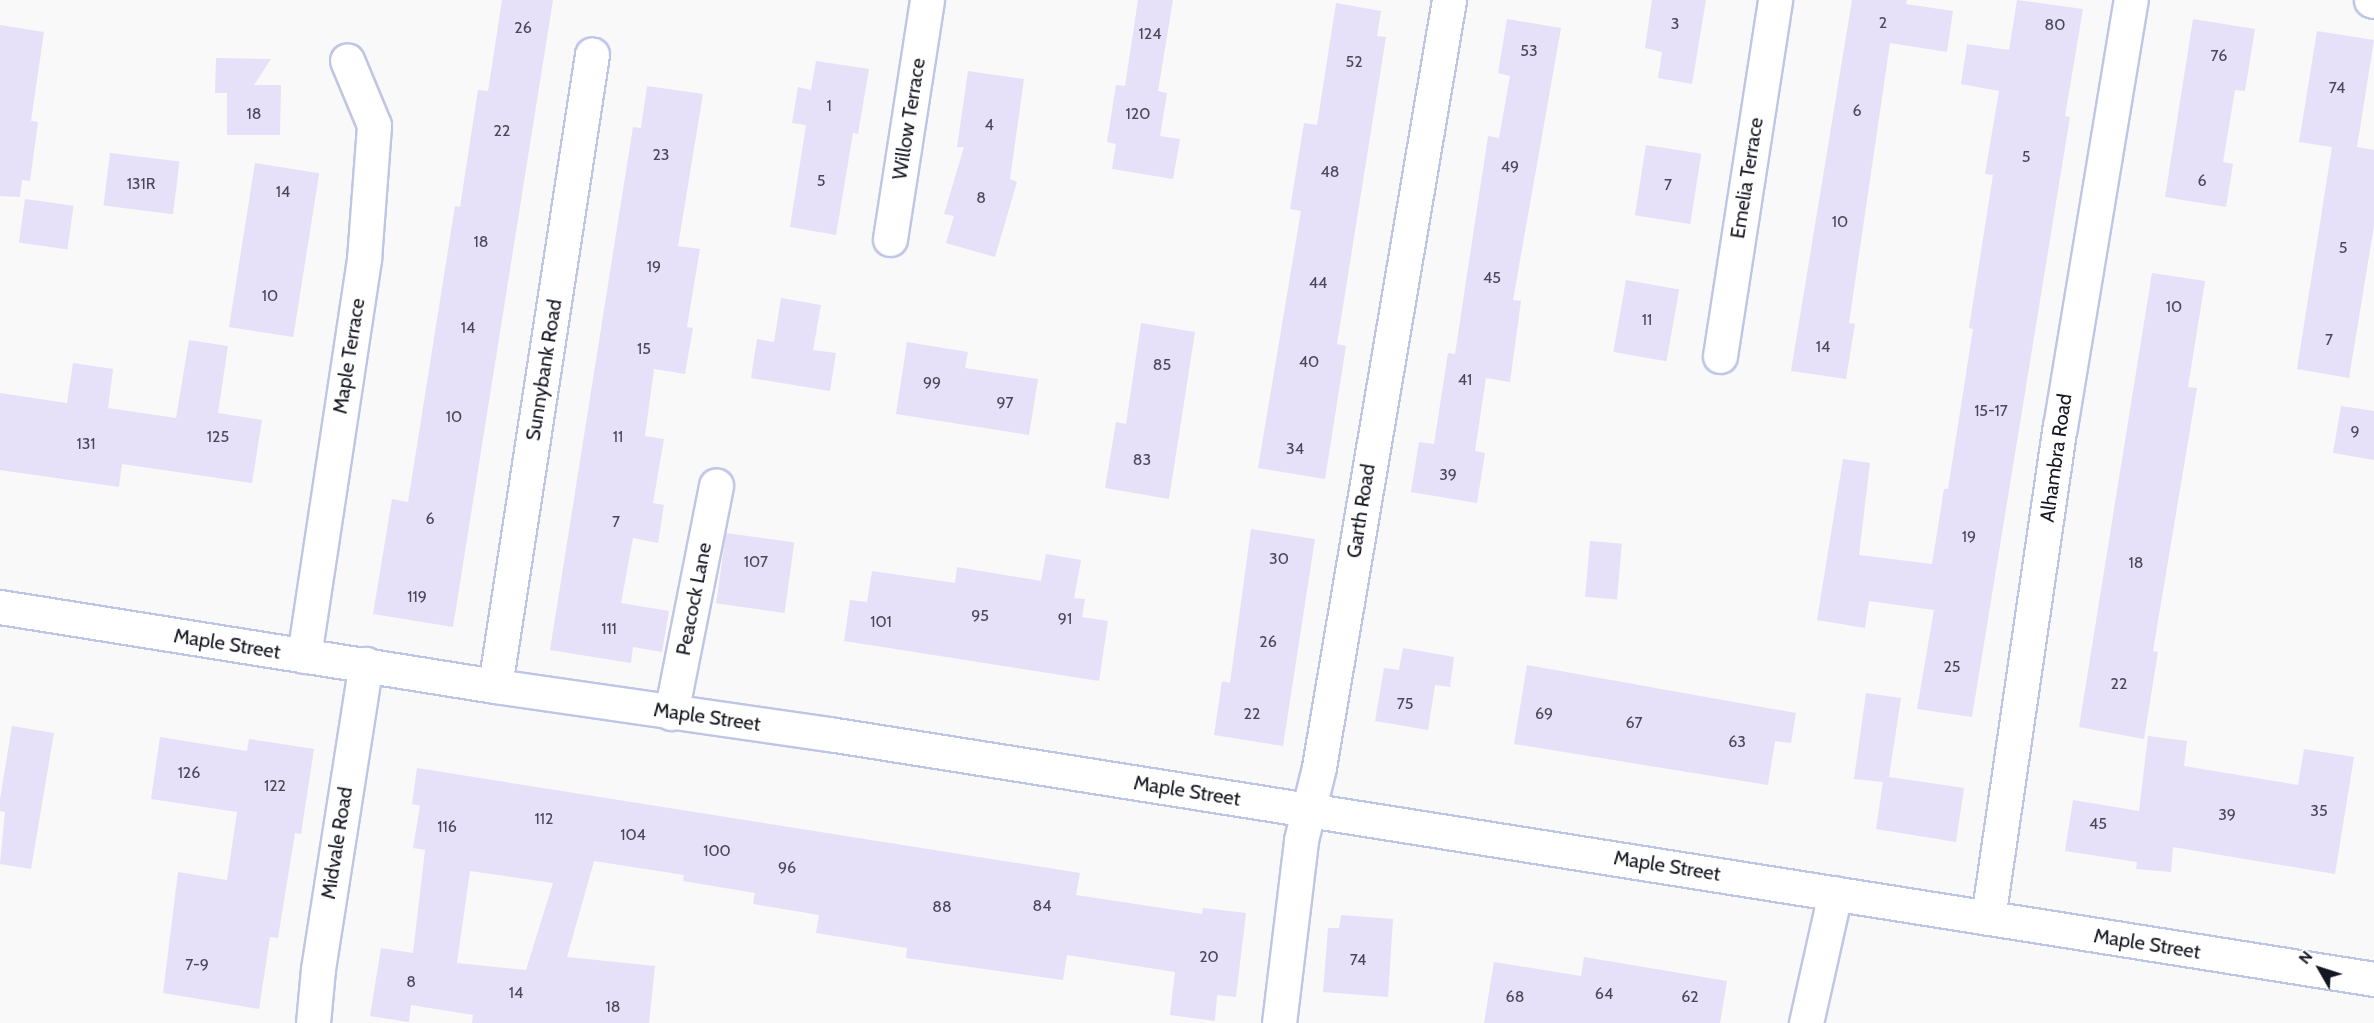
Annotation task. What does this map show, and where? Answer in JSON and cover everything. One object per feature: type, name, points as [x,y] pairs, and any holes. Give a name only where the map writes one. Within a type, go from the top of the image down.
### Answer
[{"type":"street","name":"Willow Terrace","points":[[890,239],[927,0]]},
{"type":"street","name":"Garth Road","points":[[1280,1023],[1306,810],[1316,780],[1449,0]]},
{"type":"street","name":"Emelia Terrace","points":[[1720,356],[1775,0]]},
{"type":"street","name":"Alhambra Road","points":[[1988,918],[2060,427],[2131,0]]},
{"type":"street","name":"Sunnybank Road","points":[[495,686],[592,54]]},
{"type":"street","name":"Maple Terrace","points":[[304,656],[364,259],[374,124],[347,60]]},
{"type":"street","name":"Peacock Lane","points":[[672,713],[716,485]]},
{"type":"street","name":"Maple Street","points":[[0,607],[2374,979]]},
{"type":"street","name":"Midvale Road","points":[[313,1023],[318,969],[366,664]]},
{"type":"street","points":[[1806,1023],[1835,893]]},
{"type":"building","points":[[502,0],[553,0],[453,627],[373,614],[392,499],[408,502],[455,206],[460,207],[478,90],[488,91]]},
{"type":"building","points":[[1138,0],[1173,0],[1158,91],[1167,93],[1160,136],[1180,139],[1173,179],[1112,169],[1116,144],[1107,142],[1116,85],[1125,86]]},
{"type":"building","points":[[1652,0],[1706,0],[1692,84],[1658,78],[1662,52],[1645,48]]},
{"type":"building","points":[[1852,0],[1907,0],[1906,4],[1953,11],[1947,52],[1890,43],[1849,323],[1855,324],[1846,379],[1791,371]]},
{"type":"building","points":[[2017,0],[2083,9],[2065,116],[2070,117],[1972,717],[1917,709],[1934,610],[1869,601],[1865,628],[1817,620],[1843,459],[1870,463],[1859,555],[1932,564],[1944,489],[1948,489],[1973,329],[1969,328],[1993,175],[1985,174],[1999,91],[1961,84],[1967,44],[2009,50]]},
{"type":"building","points":[[1336,3],[1381,11],[1377,36],[1386,37],[1337,344],[1346,346],[1325,479],[1258,468],[1301,211],[1290,209],[1304,123],[1317,125]]},
{"type":"building","points":[[1507,19],[1561,28],[1513,300],[1521,301],[1510,382],[1486,378],[1475,451],[1485,453],[1477,503],[1411,492],[1419,442],[1434,444],[1448,353],[1455,354],[1488,136],[1499,138],[1510,76],[1498,73]]},
{"type":"building","points":[[2193,19],[2255,29],[2245,91],[2235,90],[2223,162],[2233,164],[2226,207],[2165,197]]},
{"type":"building","points":[[0,25],[44,32],[31,121],[38,122],[30,181],[22,180],[20,197],[0,196]]},
{"type":"building","points":[[2317,31],[2374,40],[2357,147],[2374,150],[2374,226],[2349,378],[2297,369],[2332,147],[2299,142]]},
{"type":"building","points":[[216,58],[271,59],[254,85],[281,85],[280,135],[227,135],[227,93],[215,93]]},
{"type":"building","points":[[816,61],[869,69],[858,134],[853,133],[836,235],[790,227],[806,125],[792,123],[798,87],[811,90]]},
{"type":"building","points":[[968,71],[1024,79],[1010,179],[1017,182],[995,257],[946,243],[954,216],[944,214],[964,147],[957,147]]},
{"type":"building","points":[[647,86],[703,94],[678,246],[700,249],[687,327],[693,328],[685,374],[654,369],[645,436],[664,439],[653,503],[664,505],[658,543],[633,538],[621,603],[669,611],[662,652],[633,647],[631,663],[550,650],[633,127],[641,128]]},
{"type":"building","points":[[1646,145],[1701,154],[1690,224],[1635,215]]},
{"type":"building","points":[[110,153],[179,162],[173,214],[104,206]]},
{"type":"building","points":[[255,163],[319,173],[293,337],[229,327]]},
{"type":"building","points":[[25,199],[74,206],[67,249],[19,243]]},
{"type":"building","points":[[2152,273],[2205,281],[2188,387],[2197,388],[2153,651],[2158,652],[2144,739],[2079,727]]},
{"type":"building","points":[[1626,280],[1679,289],[1667,361],[1613,352]]},
{"type":"building","points":[[781,298],[821,305],[813,350],[836,353],[830,391],[751,378],[757,339],[774,342]]},
{"type":"building","points":[[1141,323],[1195,332],[1169,499],[1105,488],[1116,422],[1126,424]]},
{"type":"building","points":[[189,340],[228,346],[218,413],[262,420],[252,483],[122,464],[119,487],[0,470],[0,393],[67,403],[73,363],[113,369],[108,408],[176,418]]},
{"type":"building","points":[[907,342],[968,352],[965,368],[1038,379],[1029,435],[896,414]]},
{"type":"building","points":[[2341,406],[2374,411],[2374,460],[2333,453]]},
{"type":"building","points":[[1251,529],[1315,539],[1283,746],[1214,735],[1222,681],[1230,683]]},
{"type":"building","points":[[726,533],[794,543],[784,613],[716,603]]},
{"type":"building","points":[[1590,541],[1622,544],[1617,600],[1585,597]]},
{"type":"building","points":[[1046,554],[1081,560],[1074,598],[1085,599],[1082,617],[1108,621],[1099,681],[844,641],[850,600],[867,602],[872,571],[955,583],[957,567],[1041,581]]},
{"type":"building","points":[[1403,648],[1454,657],[1450,687],[1435,685],[1428,730],[1375,721],[1384,668],[1399,670]]},
{"type":"building","points":[[1527,665],[1796,713],[1791,743],[1775,741],[1768,785],[1514,744]]},
{"type":"building","points":[[1866,693],[1901,698],[1889,777],[1964,788],[1956,842],[1876,829],[1883,782],[1854,779]]},
{"type":"building","points":[[12,726],[54,733],[31,869],[0,864],[5,812],[0,811],[0,799]]},
{"type":"building","points":[[2148,736],[2187,741],[2184,766],[2298,785],[2304,749],[2354,757],[2335,874],[2173,847],[2171,872],[2136,869],[2137,862],[2065,851],[2073,800],[2139,811]]},
{"type":"building","points":[[160,737],[247,751],[249,739],[314,749],[301,834],[295,833],[278,938],[270,937],[259,1009],[163,993],[178,872],[227,880],[237,812],[151,799]]},
{"type":"building","points":[[417,768],[1080,873],[1076,895],[1202,914],[1203,908],[1246,913],[1236,997],[1217,995],[1215,1021],[1170,1015],[1175,972],[1067,955],[1063,980],[906,958],[907,948],[816,933],[819,915],[753,904],[755,893],[683,881],[684,875],[594,861],[567,957],[655,966],[649,1023],[472,1023],[473,1015],[411,1005],[409,1022],[370,1016],[381,948],[413,953],[425,850],[413,848],[420,806],[412,804]],"holes":[[[470,871],[553,883],[526,970],[457,963]]]},
{"type":"building","points":[[1341,915],[1393,919],[1388,997],[1323,992],[1328,928],[1339,928]]},
{"type":"building","points":[[1584,957],[1727,981],[1720,1023],[1484,1023],[1494,962],[1581,976]]}]
